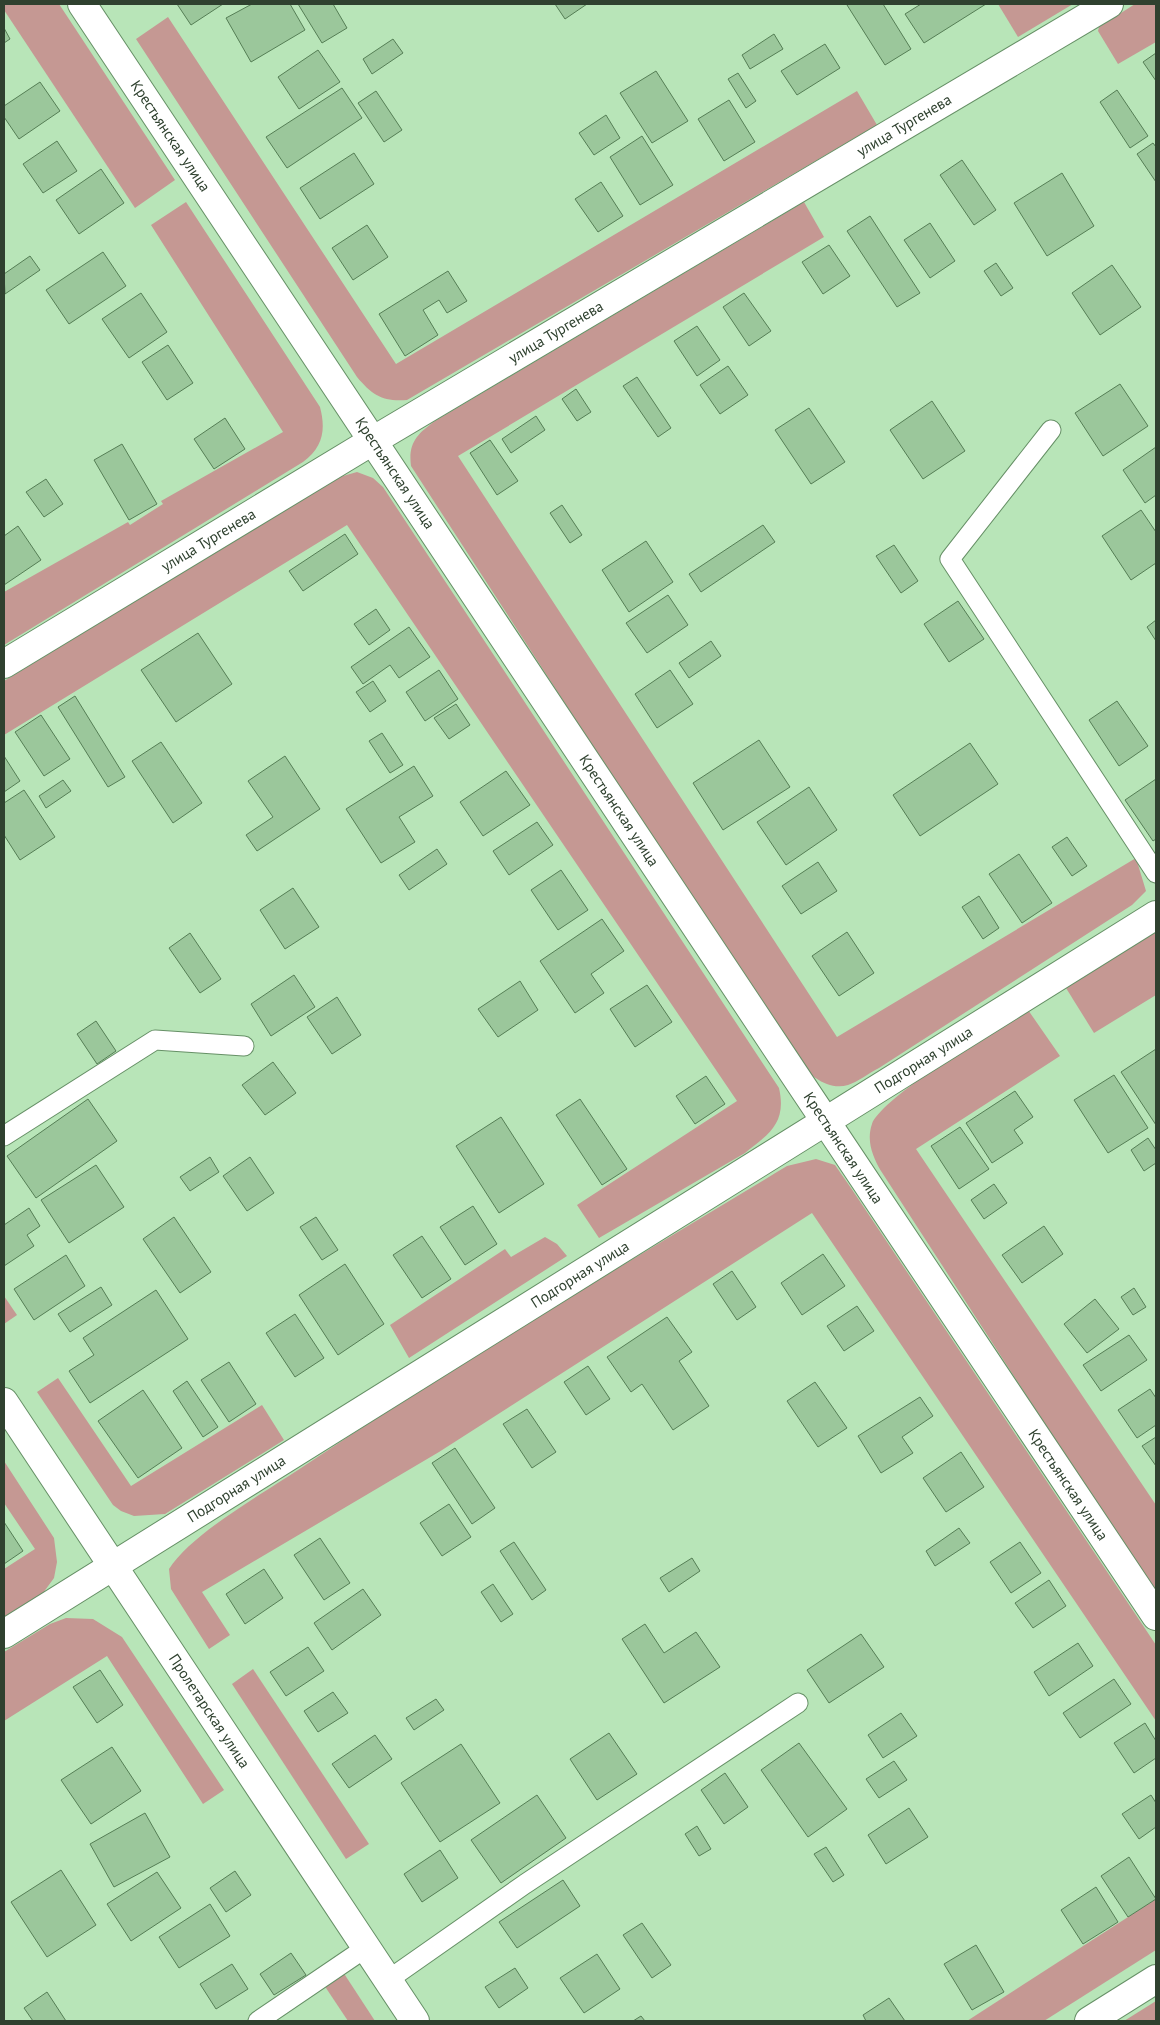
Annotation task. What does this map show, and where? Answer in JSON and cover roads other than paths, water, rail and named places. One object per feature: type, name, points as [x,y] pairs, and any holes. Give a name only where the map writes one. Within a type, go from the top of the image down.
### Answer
[{"type":"street","name":"Крестьянская улица","points":[[82,4],[374,440],[825,1123],[1156,1616]]},
{"type":"street","name":"улица Тургенева","points":[[4,664],[374,440],[1109,4]]},
{"type":"street","name":"Подгорная улица","points":[[4,1634],[1156,915]]},
{"type":"street","name":"Пролетарская улица","points":[[4,1402],[415,2021]]},
{"type":"street","points":[[1089,2021],[1156,1979]]},
{"type":"lane","points":[[1051,430],[950,559],[1156,873]]},
{"type":"lane","points":[[4,1136],[155,1040],[244,1046]]},
{"type":"lane","points":[[388,1980],[526,1884],[798,1704]]},
{"type":"lane","points":[[258,2021],[366,1947]]}]
